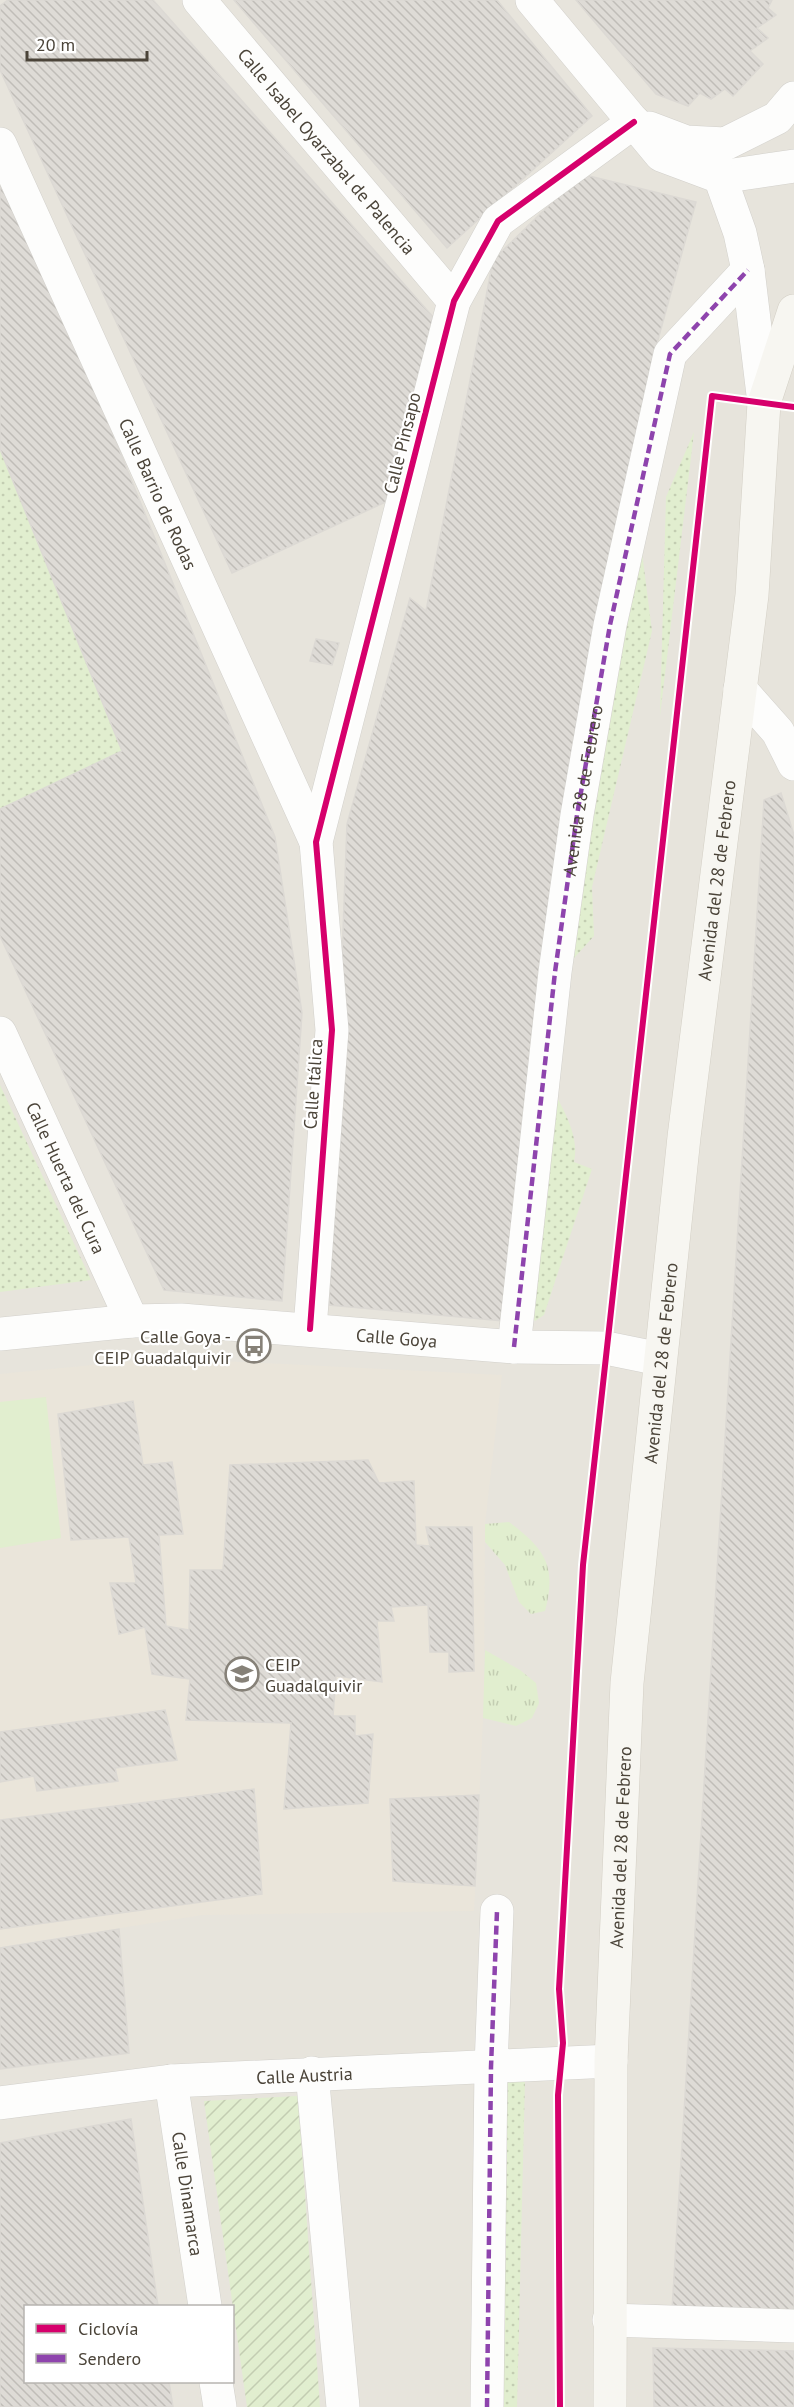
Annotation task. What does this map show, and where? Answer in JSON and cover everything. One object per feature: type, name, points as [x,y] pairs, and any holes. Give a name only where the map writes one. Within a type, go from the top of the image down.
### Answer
[{"type":"main road","name":"Avenida del 28 de Febrero","points":[[610,2407],[612,2061],[627,1683],[660,1359],[752,595],[764,403],[792,319]]},
{"type":"street","name":"Calle Isabel Oyarzabal de Palencia","points":[[199,0],[454,301]]},
{"type":"street","points":[[532,0],[661,156],[720,177],[794,166]]},
{"type":"street","points":[[634,122],[686,142],[725,144],[777,118],[794,98]]},
{"type":"street","name":"Calle Pinsapo","points":[[316,842],[454,301],[498,221],[634,122]]},
{"type":"street","name":"Calle Barrio de Rodas","points":[[0,144],[316,842]]},
{"type":"street","points":[[720,177],[740,233],[748,270],[764,403]]},
{"type":"street","name":"Avenida 28 de Febrero","points":[[514,1347],[555,972],[577,815],[610,626],[670,354],[748,270]]},
{"type":"street","points":[[740,689],[786,731],[794,764]]},
{"type":"street","name":"Calle Itálica","points":[[310,1329],[332,1030],[316,842]]},
{"type":"street","name":"Calle Huerta del Cura","points":[[0,1033],[132,1321]]},
{"type":"street","name":"Calle Goya","points":[[0,1334],[132,1321],[182,1320],[514,1347],[606,1348],[660,1359]]},
{"type":"street","points":[[487,2407],[491,2067],[497,1911]]},
{"type":"street","name":"Calle Austria","points":[[0,2103],[171,2080],[612,2061]]},
{"type":"street","points":[[312,2073],[343,2407]]},
{"type":"street","name":"Calle Dinamarca","points":[[171,2080],[205,2305]]},
{"type":"street","points":[[609,2320],[794,2326]]},
{"type":"street","points":[[216,2383],[220,2407]]},
{"type":"shaded area","points":[[0,0],[794,0],[794,2407],[0,2407]]},
{"type":"shaded area","name":"CEIP Guadalquivir","points":[[164,1358],[502,1375],[485,1524],[484,1698],[474,1911],[203,1915],[0,1947],[0,1374]]},
{"type":"green space","points":[[694,432],[660,716],[666,497]]},
{"type":"green space","points":[[0,449],[122,751],[0,809]]},
{"type":"green space","points":[[639,529],[652,631],[592,887],[594,936],[565,968]]},
{"type":"green space","points":[[0,1085],[91,1280],[0,1292]]},
{"type":"green space","points":[[551,1086],[573,1133],[574,1162],[592,1169],[544,1315],[535,1321],[525,1309]]},
{"type":"green space","points":[[46,1397],[61,1538],[0,1548],[0,1402]]},
{"type":"green space","points":[[509,1522],[532,1541],[545,1560],[550,1582],[545,1611],[531,1614],[519,1602],[505,1565],[485,1542],[485,1524]]},
{"type":"green space","points":[[485,1650],[520,1670],[536,1683],[539,1703],[532,1718],[516,1726],[483,1718]]},
{"type":"green space","points":[[525,2079],[517,2407],[495,2407],[498,2082]]},
{"type":"green space","points":[[298,2096],[320,2407],[247,2407],[204,2101]]},
{"type":"building","points":[[8,0],[153,0],[434,318],[390,500],[232,573],[0,70],[0,6]]},
{"type":"building","points":[[234,0],[497,0],[592,116],[447,248]]},
{"type":"building","points":[[576,0],[772,0],[768,8],[776,15],[757,28],[768,38],[750,51],[763,64],[733,96],[725,89],[711,99],[700,93],[688,106],[656,94]]},
{"type":"building","points":[[581,174],[696,202],[656,347],[503,1321],[329,1305],[347,824],[410,598],[426,611],[493,260]]},
{"type":"building","points":[[0,184],[65,315],[275,837],[302,1013],[282,1301],[164,1290],[0,936],[0,809],[122,751],[0,449]]},
{"type":"building","points":[[316,639],[339,643],[332,665],[310,661]]},
{"type":"building","points":[[781,793],[794,835],[794,2313],[672,2310],[764,800]]},
{"type":"building","points":[[133,1401],[143,1465],[172,1462],[183,1534],[159,1535],[166,1626],[189,1630],[190,1570],[223,1570],[230,1465],[368,1460],[379,1483],[414,1481],[416,1545],[430,1546],[426,1527],[472,1527],[474,1671],[449,1672],[449,1652],[430,1652],[428,1605],[391,1607],[394,1621],[377,1621],[382,1682],[336,1676],[333,1716],[355,1716],[355,1736],[373,1734],[368,1803],[284,1809],[291,1723],[186,1720],[190,1679],[152,1674],[145,1627],[119,1634],[110,1583],[136,1583],[129,1537],[71,1540],[58,1414]]},
{"type":"building","points":[[165,1710],[177,1760],[115,1768],[118,1781],[37,1791],[34,1776],[0,1782],[0,1732]]},
{"type":"building","points":[[254,1789],[262,1894],[0,1929],[0,1820]]},
{"type":"building","points":[[479,1795],[475,1886],[393,1881],[390,1799]]},
{"type":"building","points":[[119,1929],[129,2053],[0,2069],[0,1948]]},
{"type":"building","points":[[131,2119],[158,2305],[24,2305],[24,2383],[169,2383],[173,2407],[0,2407],[0,2143]]},
{"type":"building","points":[[653,2348],[794,2351],[794,2407],[654,2407]]},
{"type":"marked path","points":[[514,1347],[555,972],[577,815],[610,625],[670,354],[748,270]]},
{"type":"marked path","points":[[487,2407],[491,2067],[497,1911]]},
{"type":"cycle path","points":[[310,1329],[332,1030],[316,842],[454,301],[498,221],[634,122]]},
{"type":"cycle path","points":[[560,2407],[558,2095],[563,2043],[559,1989],[583,1565],[712,396],[794,407]]},
{"type":"place","name":"Calle Goya - CEIP Guadalquivir","points":[[254,1346]]},
{"type":"place","name":"CEIP Guadalquivir","points":[[242,1674]]}]
